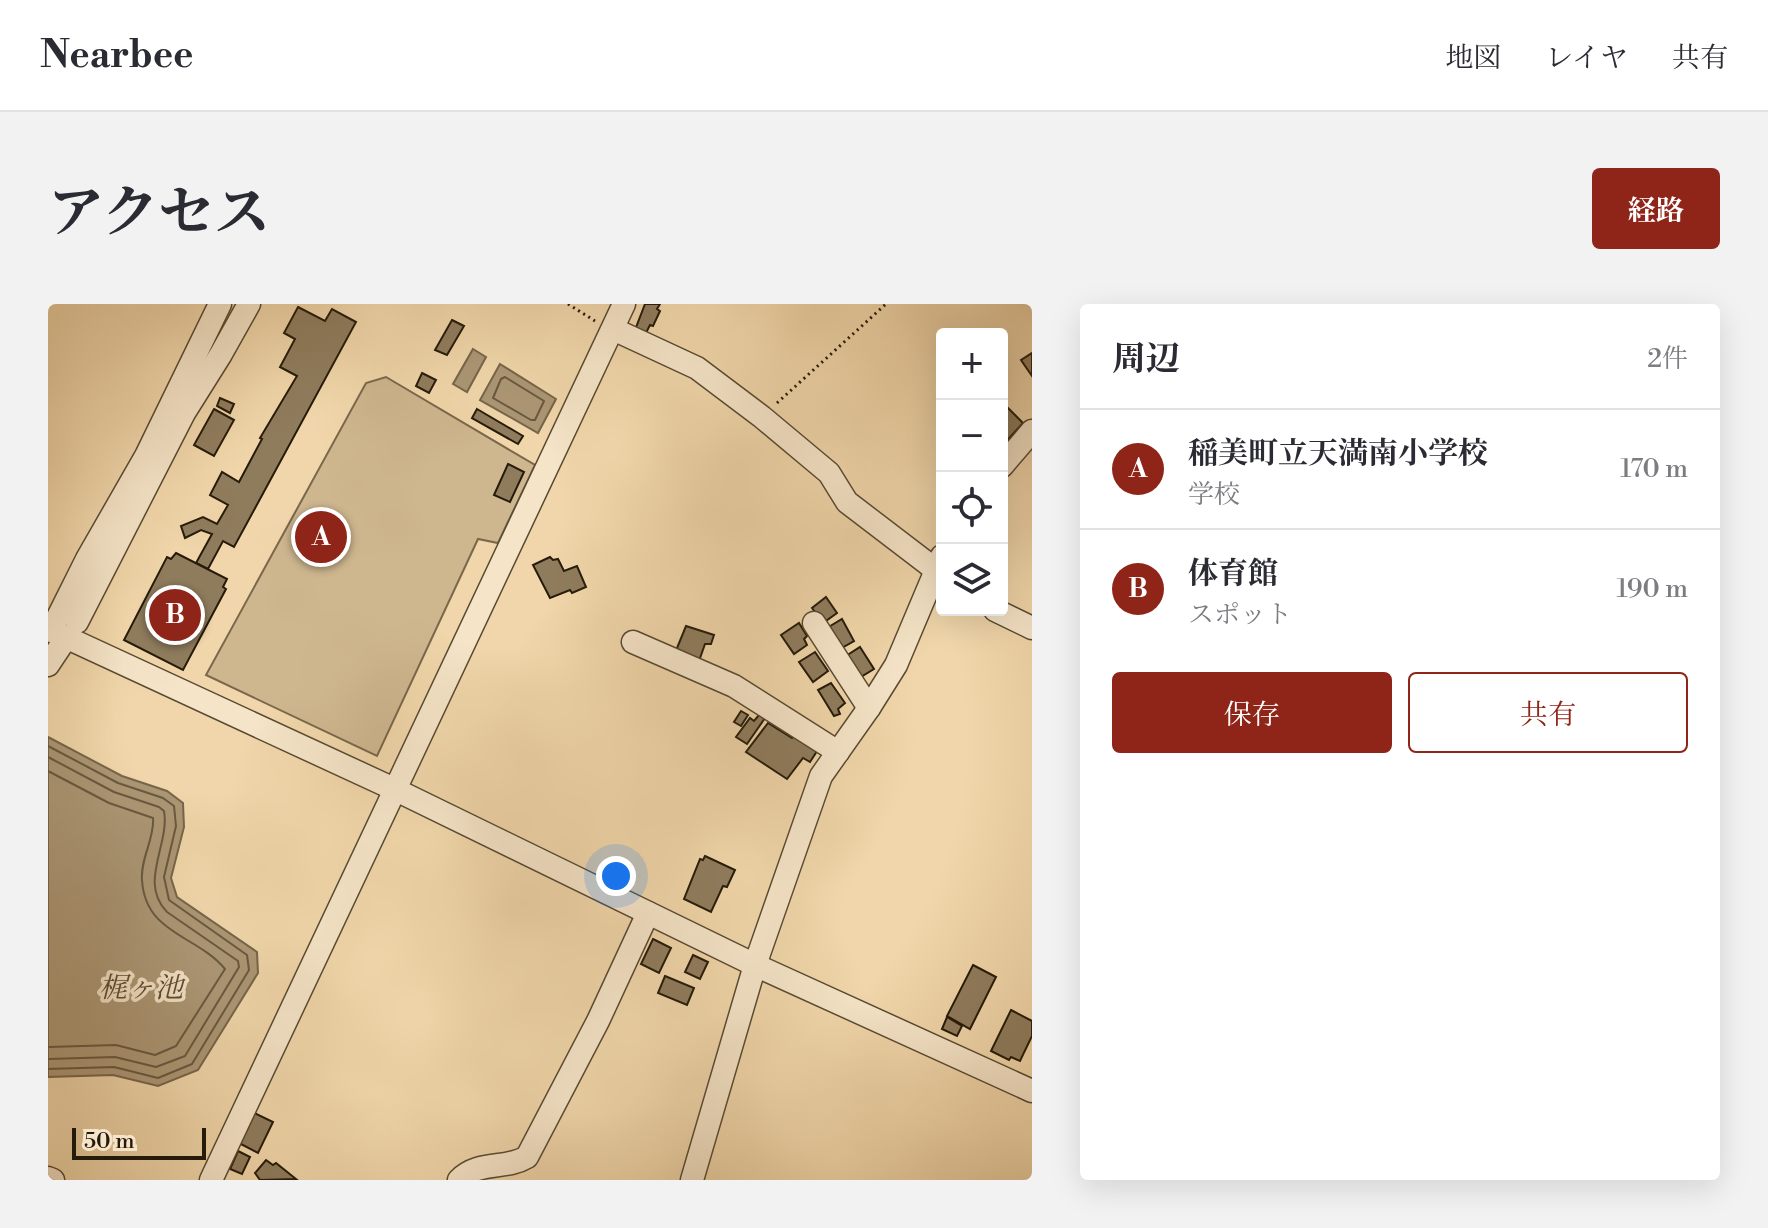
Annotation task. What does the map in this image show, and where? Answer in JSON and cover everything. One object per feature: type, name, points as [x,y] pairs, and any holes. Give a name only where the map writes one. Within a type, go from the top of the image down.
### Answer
[{"type":"street","points":[[48,665],[87,559],[146,456],[220,304]]},
{"type":"street","points":[[61,630],[249,304]]},
{"type":"street","points":[[211,1180],[624,304]]},
{"type":"street","points":[[613,329],[697,368],[829,473],[847,502],[936,565]]},
{"type":"street","points":[[1008,459],[1032,431]]},
{"type":"street","points":[[692,1180],[755,965],[821,776],[896,665],[936,577]]},
{"type":"street","points":[[1007,616],[1032,628]]},
{"type":"street","points":[[814,623],[869,708]]},
{"type":"street","points":[[61,630],[755,965],[1032,1091]]},
{"type":"street","points":[[633,642],[734,686],[838,752]]},
{"type":"street","points":[[459,1180],[473,1169],[517,1163],[527,1157],[598,1021],[648,913]]},
{"type":"path","points":[[568,304],[613,329]]},
{"type":"path","points":[[762,417],[886,304]]},
{"type":"shaded area","points":[[386,377],[535,465],[498,543],[478,539],[377,756],[206,675],[366,383]]},
{"type":"water","points":[[473,349],[486,357],[467,392],[453,384]]},
{"type":"water","points":[[500,364],[556,399],[538,433],[480,400]]},
{"type":"water","name":"梶ヶ池","points":[[48,737],[122,776],[167,791],[183,803],[184,827],[171,878],[177,897],[257,952],[258,973],[198,1070],[158,1086],[113,1075],[48,1077]]},
{"type":"building","points":[[645,304],[660,304],[657,309],[660,311],[645,335],[635,330]]},
{"type":"building","points":[[298,307],[325,321],[332,309],[356,322],[234,547],[223,541],[208,569],[196,563],[212,534],[201,530],[185,538],[181,526],[203,517],[217,524],[228,505],[210,495],[222,472],[239,482],[260,438],[297,376],[280,367],[295,339],[284,333]]},
{"type":"building","points":[[452,320],[464,326],[447,355],[435,350]]},
{"type":"building","points":[[1032,353],[1032,376],[1021,360]]},
{"type":"building","points":[[422,373],[436,380],[429,393],[416,386]]},
{"type":"building","points":[[220,398],[234,404],[230,413],[217,406]]},
{"type":"building","points":[[1008,408],[1023,423],[1008,439]]},
{"type":"building","points":[[214,409],[234,420],[214,456],[194,445]]},
{"type":"building","points":[[477,409],[523,436],[518,444],[472,418]]},
{"type":"building","points":[[508,464],[524,472],[510,502],[494,495]]},
{"type":"building","points":[[176,553],[227,579],[223,587],[226,589],[183,670],[124,640],[167,557],[171,559]]},
{"type":"building","points":[[550,557],[558,559],[564,571],[577,566],[586,587],[550,598],[533,565]]},
{"type":"building","points":[[826,597],[837,613],[823,623],[812,608]]},
{"type":"building","points":[[842,619],[854,641],[840,649],[827,628]]},
{"type":"building","points":[[799,623],[807,636],[804,639],[807,645],[794,654],[781,635]]},
{"type":"building","points":[[686,626],[714,635],[711,644],[705,644],[699,661],[675,653]]},
{"type":"building","points":[[860,647],[874,669],[859,678],[846,656]]},
{"type":"building","points":[[815,652],[828,671],[813,682],[799,662]]},
{"type":"building","points":[[831,683],[845,703],[838,709],[840,714],[834,716],[818,690]]},
{"type":"building","points":[[741,711],[748,715],[741,726],[734,722]]},
{"type":"building","points":[[759,715],[765,718],[747,744],[736,737],[750,718],[754,721]]},
{"type":"building","points":[[768,723],[792,738],[796,734],[819,748],[810,762],[803,758],[787,779],[746,752]]},
{"type":"building","points":[[705,856],[735,870],[727,887],[723,886],[711,912],[684,899],[700,859],[703,860]]},
{"type":"building","points":[[653,939],[671,948],[659,973],[641,964]]},
{"type":"building","points":[[693,955],[708,962],[700,979],[685,972]]},
{"type":"building","points":[[973,965],[996,977],[970,1029],[947,1016]]},
{"type":"building","points":[[665,976],[694,988],[687,1005],[658,993]]},
{"type":"building","points":[[1011,1010],[1032,1021],[1032,1036],[1020,1061],[1011,1057],[1009,1060],[991,1051]]},
{"type":"building","points":[[947,1017],[962,1026],[957,1036],[942,1029]]},
{"type":"building","points":[[252,1112],[273,1122],[258,1153],[237,1142]]},
{"type":"building","points":[[238,1151],[250,1157],[242,1174],[230,1169]]},
{"type":"building","points":[[266,1160],[273,1165],[276,1163],[296,1179],[260,1180],[255,1173]]},
{"type":"place","name":"稲美町立天満南小学校","points":[[321,537]]},
{"type":"place","name":"体育館","points":[[175,615]]}]
